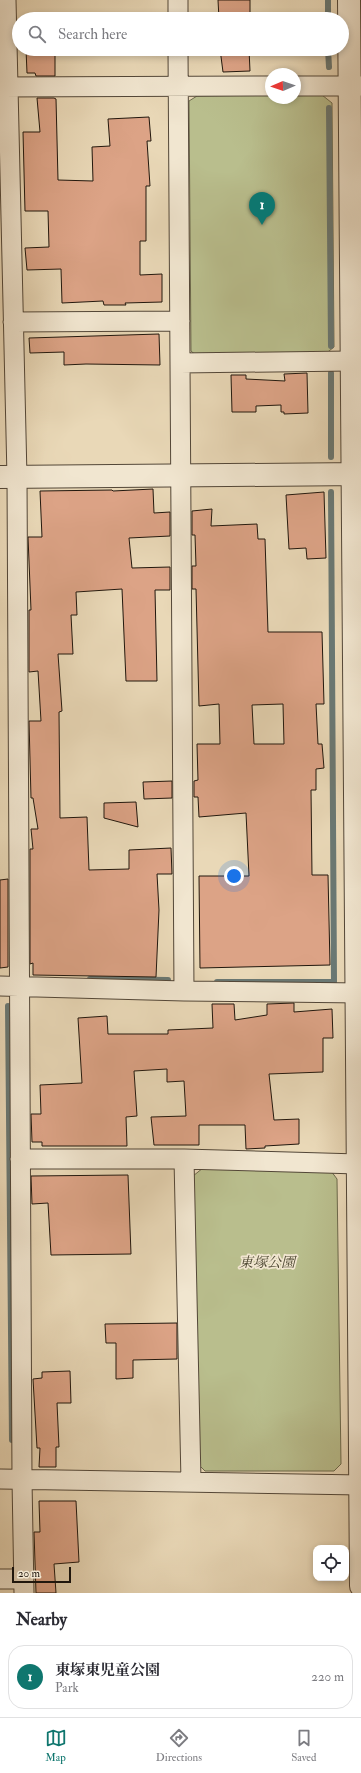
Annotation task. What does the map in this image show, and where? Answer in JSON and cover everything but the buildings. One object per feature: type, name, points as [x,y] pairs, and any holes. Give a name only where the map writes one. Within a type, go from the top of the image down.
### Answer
[{"type":"street","points":[[0,1579],[24,1586],[19,986],[9,477],[13,322],[4,87],[6,0]]},
{"type":"street","points":[[178,0],[178,12]]},
{"type":"street","points":[[349,0],[355,86],[356,212],[351,361],[356,474],[361,1586]]},
{"type":"street","points":[[178,56],[184,991]]},
{"type":"street","points":[[4,87],[265,86]]},
{"type":"street","points":[[301,86],[355,86]]},
{"type":"street","points":[[13,322],[180,321]]},
{"type":"street","points":[[180,363],[351,361]]},
{"type":"street","points":[[9,477],[356,474]]},
{"type":"street","points":[[0,986],[184,991],[359,993]]},
{"type":"street","points":[[20,1159],[184,1159],[358,1164]]},
{"type":"street","points":[[184,1159],[191,1481]]},
{"type":"street","points":[[0,1479],[361,1484]]},
{"type":"green space","points":[[265,95],[265,104],[301,104],[301,95],[322,95],[332,103],[334,347],[324,355],[198,357],[191,351],[189,101],[197,96]]},
{"type":"green space","name":"東塚公園","points":[[203,1168],[331,1171],[337,1179],[341,1464],[334,1471],[205,1471],[198,1464],[193,1176]]},
{"type":"waterway","points":[[328,0],[328,12]]},
{"type":"waterway","points":[[328,56],[329,67]]},
{"type":"waterway","points":[[329,108],[331,346]]},
{"type":"waterway","points":[[331,373],[331,457]]},
{"type":"waterway","points":[[217,982],[334,982],[331,492]]},
{"type":"waterway","points":[[90,979],[168,980]]},
{"type":"waterway","points":[[8,1006],[12,1440]]},
{"type":"place","name":"東塚東児童公園","points":[[262,225]]}]
